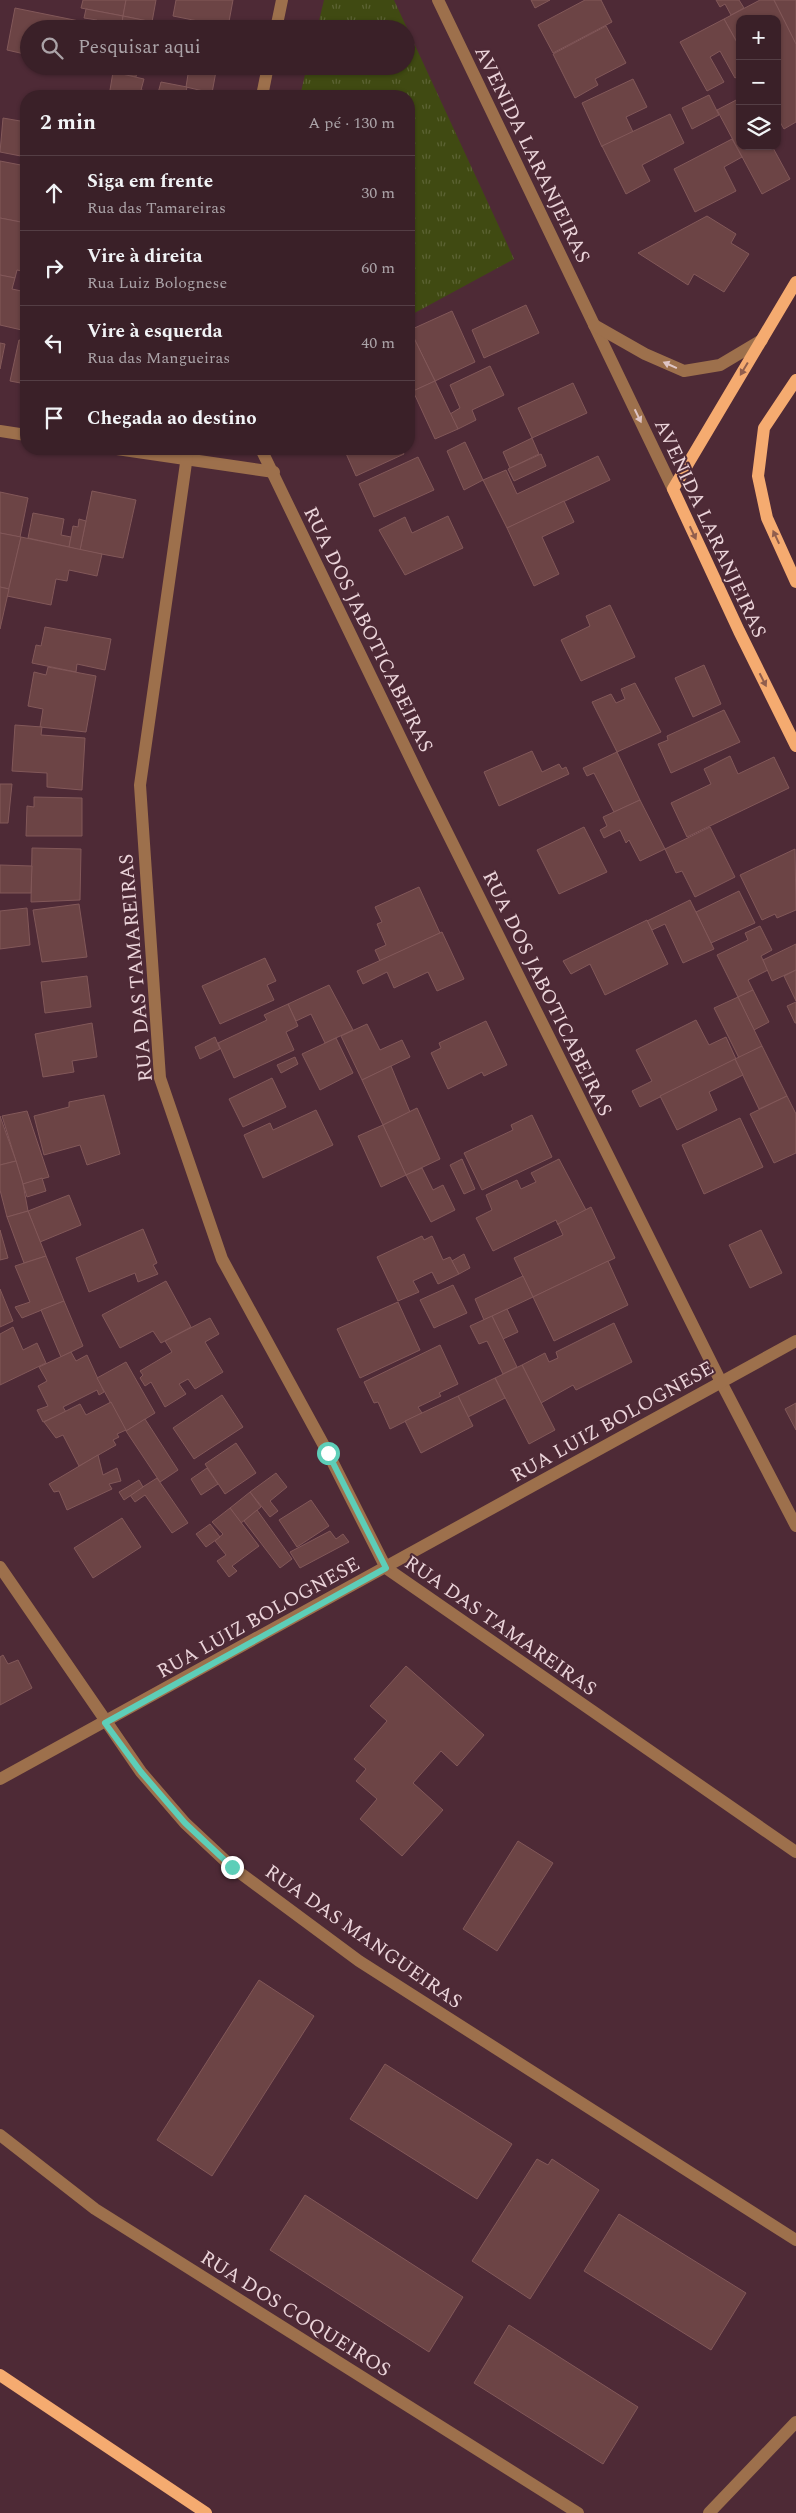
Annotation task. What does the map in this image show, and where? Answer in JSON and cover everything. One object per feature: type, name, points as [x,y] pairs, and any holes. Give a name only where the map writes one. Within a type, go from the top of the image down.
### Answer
[{"type":"main road","points":[[673,489],[796,282]]},
{"type":"main road","points":[[796,380],[764,428],[758,476],[767,518],[796,582]]},
{"type":"main road","name":"AVENIDA LARANJEIRAS","points":[[673,489],[738,631],[796,746]]},
{"type":"main road","points":[[0,2375],[206,2513]]},
{"type":"street","points":[[278,20],[282,0]]},
{"type":"street","name":"AVENIDA LARANJEIRAS","points":[[438,0],[673,489]]},
{"type":"street","points":[[263,90],[266,75]]},
{"type":"street","points":[[594,325],[645,354],[684,371],[720,365],[762,340]]},
{"type":"street","points":[[0,431],[20,434]]},
{"type":"street","name":"RUA DAS TAMAREIRAS","points":[[187,455],[140,786],[160,1078],[222,1259],[328,1453],[386,1568],[796,1852]]},
{"type":"street","points":[[192,455],[274,472]]},
{"type":"street","name":"RUA DOS JABOTICABEIRAS","points":[[264,455],[421,780],[721,1382],[796,1526]]},
{"type":"street","name":"RUA LUIZ BOLOGNESE","points":[[0,1779],[105,1723],[796,1341]]},
{"type":"street","name":"RUA DAS MANGUEIRAS","points":[[0,1567],[105,1723],[141,1772],[185,1823],[232,1867],[359,1961],[796,2240]]},
{"type":"street","name":"RUA DOS COQUEIROS","points":[[0,2135],[95,2209],[578,2513]]},
{"type":"street","points":[[709,2513],[796,2422]]},
{"type":"green space","points":[[324,0],[394,0],[403,20],[319,20]]},
{"type":"green space","points":[[415,45],[514,259],[415,313],[415,90],[301,90],[305,75],[415,75]]},
{"type":"building","points":[[83,0],[126,0],[123,16],[81,8]]},
{"type":"building","points":[[126,0],[156,0],[152,20],[123,16]]},
{"type":"building","points":[[176,0],[233,0],[229,20],[193,20],[173,16]]},
{"type":"building","points":[[531,0],[550,0],[535,8]]},
{"type":"building","points":[[585,0],[601,0],[612,22],[553,53],[538,25]]},
{"type":"building","points":[[716,0],[739,0],[744,8],[731,15],[725,4],[720,7]]},
{"type":"building","points":[[760,0],[774,0],[796,43],[796,122],[784,129],[781,124],[781,15],[736,15],[736,40],[724,19]]},
{"type":"building","points":[[774,0],[796,0],[796,44]]},
{"type":"building","points":[[15,8],[74,20],[20,20],[20,53],[7,50]]},
{"type":"building","points":[[86,9],[123,16],[122,20],[84,18]]},
{"type":"building","points":[[123,16],[143,20],[122,20]]},
{"type":"building","points":[[724,19],[736,41],[736,77],[720,51],[710,57],[724,82],[707,91],[680,42]]},
{"type":"building","points":[[606,26],[626,63],[595,79],[598,85],[575,98],[553,54]]},
{"type":"building","points":[[112,75],[126,75],[144,79],[141,90],[110,90]]},
{"type":"building","points":[[188,75],[215,75],[213,90],[199,90],[186,87]]},
{"type":"building","points":[[633,79],[647,107],[626,117],[633,132],[602,147],[582,103]]},
{"type":"building","points":[[161,82],[187,87],[186,90],[159,90]]},
{"type":"building","points":[[709,95],[719,115],[692,129],[682,108]]},
{"type":"building","points":[[736,100],[736,145],[717,110]]},
{"type":"building","points":[[670,114],[684,143],[642,165],[650,181],[626,194],[602,146]]},
{"type":"building","points":[[3,118],[20,121],[20,156],[0,152]]},
{"type":"building","points":[[732,139],[736,150],[738,150],[742,157],[724,167],[736,191],[695,212],[674,169]]},
{"type":"building","points":[[738,150],[774,150],[790,179],[762,194]]},
{"type":"building","points":[[0,161],[20,165],[20,222],[0,218]]},
{"type":"building","points":[[707,216],[736,234],[731,243],[749,254],[724,292],[694,274],[688,285],[638,253]]},
{"type":"building","points":[[0,218],[20,222],[20,271],[17,270],[15,278],[0,275]]},
{"type":"building","points":[[0,275],[15,278],[12,289],[20,291],[20,330],[0,325]]},
{"type":"building","points":[[526,305],[539,333],[484,358],[472,330]]},
{"type":"building","points":[[452,311],[475,362],[435,381],[415,340],[415,328]]},
{"type":"building","points":[[19,340],[20,383],[10,381]]},
{"type":"building","points":[[415,340],[435,381],[415,390]]},
{"type":"building","points":[[0,343],[5,344],[0,369]]},
{"type":"building","points":[[490,366],[504,395],[472,410],[476,420],[458,429],[450,414],[460,408],[450,385]]},
{"type":"building","points":[[435,381],[458,429],[435,439],[415,395],[415,390]]},
{"type":"building","points":[[573,383],[587,413],[532,438],[518,408]]},
{"type":"building","points":[[532,438],[539,454],[510,468],[503,452]]},
{"type":"building","points":[[465,442],[483,480],[464,490],[447,451]]},
{"type":"building","points":[[541,454],[546,466],[514,481],[508,469]]},
{"type":"building","points":[[347,455],[402,455],[356,476]]},
{"type":"building","points":[[598,456],[610,480],[507,528],[483,480],[506,470],[517,494]]},
{"type":"building","points":[[418,457],[434,490],[374,517],[359,484]]},
{"type":"building","points":[[92,491],[136,500],[123,558],[80,550]]},
{"type":"building","points":[[0,492],[28,498],[20,537],[0,533]]},
{"type":"building","points":[[564,501],[574,522],[542,537],[559,574],[534,586],[507,528]]},
{"type":"building","points":[[33,513],[64,519],[61,535],[71,537],[69,547],[28,538]]},
{"type":"building","points":[[448,516],[463,548],[405,575],[379,530],[405,517],[412,533]]},
{"type":"building","points":[[79,519],[86,521],[80,550],[69,547],[73,526],[78,527]]},
{"type":"building","points":[[0,533],[21,537],[9,589],[0,587]]},
{"type":"building","points":[[21,537],[102,554],[97,576],[69,570],[67,581],[56,579],[51,605],[7,596]]},
{"type":"building","points":[[0,587],[9,589],[0,629]]},
{"type":"building","points":[[610,605],[635,657],[581,681],[561,640],[590,626],[586,616]]},
{"type":"building","points":[[45,627],[111,639],[105,670],[77,664],[76,672],[32,663],[36,645],[41,646]]},
{"type":"building","points":[[704,665],[721,704],[693,717],[675,678]]},
{"type":"building","points":[[48,667],[96,676],[86,732],[40,727],[43,709],[28,706],[34,672],[46,675]]},
{"type":"building","points":[[635,683],[661,732],[617,752],[592,702],[611,694],[616,703],[625,699],[621,689]]},
{"type":"building","points":[[724,710],[740,742],[671,773],[658,744],[668,740],[667,736]]},
{"type":"building","points":[[15,725],[42,727],[41,735],[85,738],[82,790],[47,787],[47,773],[12,771]]},
{"type":"building","points":[[532,751],[542,772],[559,764],[562,769],[566,767],[569,774],[499,806],[484,772]]},
{"type":"building","points":[[617,752],[640,800],[614,812],[594,773],[587,776],[583,768]]},
{"type":"building","points":[[730,756],[738,774],[774,757],[789,788],[687,837],[671,803],[711,784],[704,769]]},
{"type":"building","points":[[0,784],[12,784],[8,823],[0,823]]},
{"type":"building","points":[[34,797],[82,798],[82,836],[26,836],[27,806],[34,807]]},
{"type":"building","points":[[640,800],[665,849],[640,861],[629,840],[626,843],[620,830],[604,838],[600,830],[607,826],[603,817]]},
{"type":"building","points":[[584,827],[607,872],[559,894],[537,850]]},
{"type":"building","points":[[710,827],[735,877],[695,897],[682,871],[676,873],[665,849]]},
{"type":"building","points":[[32,848],[81,849],[80,900],[31,902]]},
{"type":"building","points":[[795,849],[796,910],[777,918],[775,914],[762,920],[740,875]]},
{"type":"building","points":[[0,865],[32,866],[31,893],[0,893]]},
{"type":"building","points":[[419,887],[440,933],[380,961],[375,950],[386,945],[377,924],[382,922],[375,907]]},
{"type":"building","points":[[739,891],[755,923],[711,943],[696,912]]},
{"type":"building","points":[[690,900],[714,949],[683,963],[665,924],[652,930],[647,921]]},
{"type":"building","points":[[79,904],[87,957],[42,962],[33,910]]},
{"type":"building","points":[[27,908],[30,945],[0,949],[0,911]]},
{"type":"building","points":[[647,920],[668,964],[605,995],[590,964],[571,974],[563,961]]},
{"type":"building","points":[[760,926],[772,950],[761,956],[768,970],[748,980],[753,990],[738,997],[717,955],[748,940],[745,933]]},
{"type":"building","points":[[442,932],[464,979],[437,991],[428,972],[394,988],[387,972],[363,984],[357,971]]},
{"type":"building","points":[[796,944],[796,970],[772,981],[763,960]]},
{"type":"building","points":[[265,958],[276,981],[267,985],[274,1000],[220,1024],[202,986]]},
{"type":"building","points":[[796,970],[796,1001],[784,976]]},
{"type":"building","points":[[87,976],[91,1007],[45,1013],[41,982]]},
{"type":"building","points":[[329,985],[353,1030],[325,1043],[311,1014],[296,1021],[288,1004]]},
{"type":"building","points":[[753,990],[769,1022],[754,1030],[738,997]]},
{"type":"building","points":[[738,997],[762,1046],[739,1058],[714,1008]]},
{"type":"building","points":[[796,1002],[796,1023],[795,1023],[787,1006]]},
{"type":"building","points":[[288,1004],[298,1026],[286,1032],[294,1050],[234,1078],[218,1043],[267,1020],[264,1015]]},
{"type":"building","points":[[696,1020],[709,1045],[726,1037],[736,1059],[640,1107],[632,1091],[652,1081],[636,1050]]},
{"type":"building","points":[[486,1021],[507,1065],[484,1076],[482,1072],[448,1089],[431,1053],[441,1048],[439,1043]]},
{"type":"building","points":[[92,1023],[97,1057],[72,1061],[74,1072],[43,1077],[35,1034]]},
{"type":"building","points":[[367,1024],[380,1050],[402,1040],[410,1057],[362,1080],[341,1036]]},
{"type":"building","points":[[215,1037],[220,1049],[200,1059],[195,1047]]},
{"type":"building","points":[[336,1038],[353,1073],[320,1090],[302,1054]]},
{"type":"building","points":[[762,1046],[787,1096],[759,1109],[735,1059]]},
{"type":"building","points":[[295,1057],[298,1064],[281,1073],[277,1065]]},
{"type":"building","points":[[735,1059],[743,1075],[709,1092],[717,1110],[677,1130],[660,1096]]},
{"type":"building","points":[[391,1066],[410,1112],[383,1125],[362,1080]]},
{"type":"building","points":[[272,1078],[286,1107],[243,1127],[229,1099]]},
{"type":"building","points":[[104,1095],[120,1154],[87,1165],[80,1145],[44,1155],[34,1116],[69,1107],[69,1102]]},
{"type":"building","points":[[787,1096],[796,1114],[796,1153],[774,1163],[750,1114]]},
{"type":"building","points":[[417,1108],[440,1159],[406,1175],[383,1125]]},
{"type":"building","points":[[316,1110],[333,1145],[263,1178],[244,1135],[270,1123],[273,1130]]},
{"type":"building","points":[[27,1111],[49,1177],[23,1184],[2,1116]]},
{"type":"building","points":[[532,1115],[552,1157],[482,1190],[464,1153],[513,1130],[511,1125]]},
{"type":"building","points":[[0,1116],[16,1161],[0,1165]]},
{"type":"building","points":[[740,1118],[763,1167],[704,1194],[682,1145]]},
{"type":"building","points":[[383,1125],[406,1175],[381,1187],[358,1136]]},
{"type":"building","points":[[462,1159],[475,1189],[464,1194],[450,1165]]},
{"type":"building","points":[[559,1159],[586,1210],[558,1225],[556,1220],[493,1251],[476,1218],[492,1210],[486,1195],[517,1180],[521,1189],[536,1182],[531,1173]]},
{"type":"building","points":[[16,1161],[28,1211],[7,1217],[0,1190],[0,1165]]},
{"type":"building","points":[[422,1168],[433,1190],[443,1185],[455,1210],[431,1222],[406,1175]]},
{"type":"building","points":[[42,1178],[46,1191],[27,1197],[23,1184]]},
{"type":"building","points":[[69,1195],[81,1225],[40,1242],[28,1211]]},
{"type":"building","points":[[591,1207],[615,1258],[533,1297],[514,1258],[563,1235],[558,1224]]},
{"type":"building","points":[[28,1211],[46,1256],[24,1263],[7,1217]]},
{"type":"building","points":[[143,1229],[157,1263],[153,1265],[158,1274],[138,1282],[135,1273],[89,1292],[76,1258]]},
{"type":"building","points":[[0,1230],[8,1258],[0,1260]]},
{"type":"building","points":[[761,1230],[782,1273],[750,1288],[729,1245]]},
{"type":"building","points":[[422,1236],[424,1240],[432,1236],[443,1260],[450,1257],[459,1274],[438,1284],[432,1272],[413,1281],[419,1292],[398,1301],[377,1257]]},
{"type":"building","points":[[464,1254],[470,1268],[459,1274],[452,1261]]},
{"type":"building","points":[[46,1256],[64,1301],[22,1318],[15,1307],[30,1302],[15,1266]]},
{"type":"building","points":[[608,1261],[628,1305],[554,1341],[533,1297]]},
{"type":"building","points":[[523,1276],[533,1297],[484,1320],[475,1299]]},
{"type":"building","points":[[166,1281],[191,1327],[161,1343],[153,1331],[120,1348],[102,1315]]},
{"type":"building","points":[[453,1285],[467,1313],[434,1328],[420,1300]]},
{"type":"building","points":[[0,1289],[13,1321],[0,1327]]},
{"type":"building","points":[[64,1301],[83,1346],[61,1357],[41,1310]]},
{"type":"building","points":[[398,1302],[420,1350],[360,1378],[337,1329]]},
{"type":"building","points":[[507,1309],[518,1332],[503,1339],[492,1316]]},
{"type":"building","points":[[492,1316],[517,1367],[503,1374],[487,1341],[479,1344],[470,1326]]},
{"type":"building","points":[[210,1318],[219,1334],[205,1342],[223,1372],[195,1389],[188,1379],[179,1384],[186,1394],[165,1407],[151,1382],[145,1386],[140,1378],[143,1375],[140,1371],[172,1352],[165,1341]]},
{"type":"building","points":[[614,1323],[632,1362],[576,1390],[573,1385],[541,1403],[522,1365],[545,1353],[549,1362],[558,1358],[556,1352]]},
{"type":"building","points":[[13,1327],[23,1350],[37,1343],[46,1363],[0,1385],[0,1334]]},
{"type":"building","points":[[440,1345],[458,1384],[439,1393],[441,1396],[418,1407],[422,1413],[390,1429],[378,1402],[374,1403],[364,1382]]},
{"type":"building","points":[[71,1352],[76,1361],[87,1355],[104,1392],[99,1395],[97,1390],[63,1407],[66,1412],[43,1422],[37,1410],[48,1406],[38,1386],[47,1381],[39,1367]]},
{"type":"building","points":[[126,1362],[155,1413],[126,1431],[97,1378]]},
{"type":"building","points":[[522,1365],[555,1430],[529,1444],[495,1378]]},
{"type":"building","points":[[495,1378],[505,1398],[468,1417],[458,1396]]},
{"type":"building","points":[[222,1395],[243,1427],[194,1459],[173,1428]]},
{"type":"building","points":[[458,1396],[473,1426],[421,1453],[405,1421]]},
{"type":"building","points":[[111,1402],[126,1430],[117,1434],[119,1437],[113,1440],[116,1445],[79,1466],[63,1435],[56,1438],[44,1422],[80,1404],[86,1415]]},
{"type":"building","points":[[796,1403],[796,1430],[785,1409]]},
{"type":"building","points":[[145,1419],[178,1470],[160,1482],[126,1431]]},
{"type":"building","points":[[236,1443],[256,1473],[225,1494],[205,1464]]},
{"type":"building","points":[[98,1455],[103,1475],[117,1468],[121,1481],[109,1484],[112,1489],[67,1510],[59,1491],[54,1492],[49,1484]]},
{"type":"building","points":[[207,1468],[218,1484],[201,1495],[191,1479]]},
{"type":"building","points":[[276,1473],[287,1487],[270,1501],[278,1511],[270,1517],[250,1492]]},
{"type":"building","points":[[157,1478],[188,1523],[172,1533],[145,1495],[135,1502],[130,1495]]},
{"type":"building","points":[[139,1480],[143,1487],[124,1500],[119,1492]]},
{"type":"building","points":[[250,1492],[261,1507],[241,1523],[230,1508]]},
{"type":"building","points":[[311,1500],[329,1526],[297,1547],[279,1520]]},
{"type":"building","points":[[230,1508],[259,1546],[232,1566],[237,1571],[229,1577],[217,1561],[226,1555],[215,1541],[223,1534],[212,1522]]},
{"type":"building","points":[[257,1510],[292,1559],[280,1568],[244,1521]]},
{"type":"building","points":[[122,1518],[141,1547],[93,1578],[74,1548]]},
{"type":"building","points":[[210,1524],[220,1537],[206,1547],[196,1534]]},
{"type":"building","points":[[330,1531],[336,1539],[343,1534],[349,1542],[300,1568],[290,1552]]},
{"type":"building","points":[[3,1655],[8,1664],[18,1660],[32,1688],[0,1705],[0,1657]]},
{"type":"building","points":[[406,1666],[484,1735],[457,1766],[441,1751],[413,1783],[443,1810],[402,1856],[360,1819],[377,1799],[356,1781],[366,1769],[354,1759],[387,1721],[370,1706]]},
{"type":"building","points":[[518,1841],[553,1863],[497,1951],[463,1929]]},
{"type":"building","points":[[259,1980],[314,2016],[212,2176],[157,2140]]},
{"type":"building","points":[[385,2064],[512,2144],[477,2199],[350,2119]]},
{"type":"building","points":[[537,2159],[548,2165],[552,2159],[599,2190],[530,2299],[472,2261]]},
{"type":"building","points":[[305,2195],[463,2297],[429,2352],[270,2250]]},
{"type":"building","points":[[619,2214],[746,2293],[711,2350],[584,2271]]},
{"type":"building","points":[[509,2325],[638,2407],[603,2464],[474,2383]]},
{"type":"route","points":[[232,1867],[185,1823],[141,1772],[105,1723],[386,1568],[328,1453]]}]
